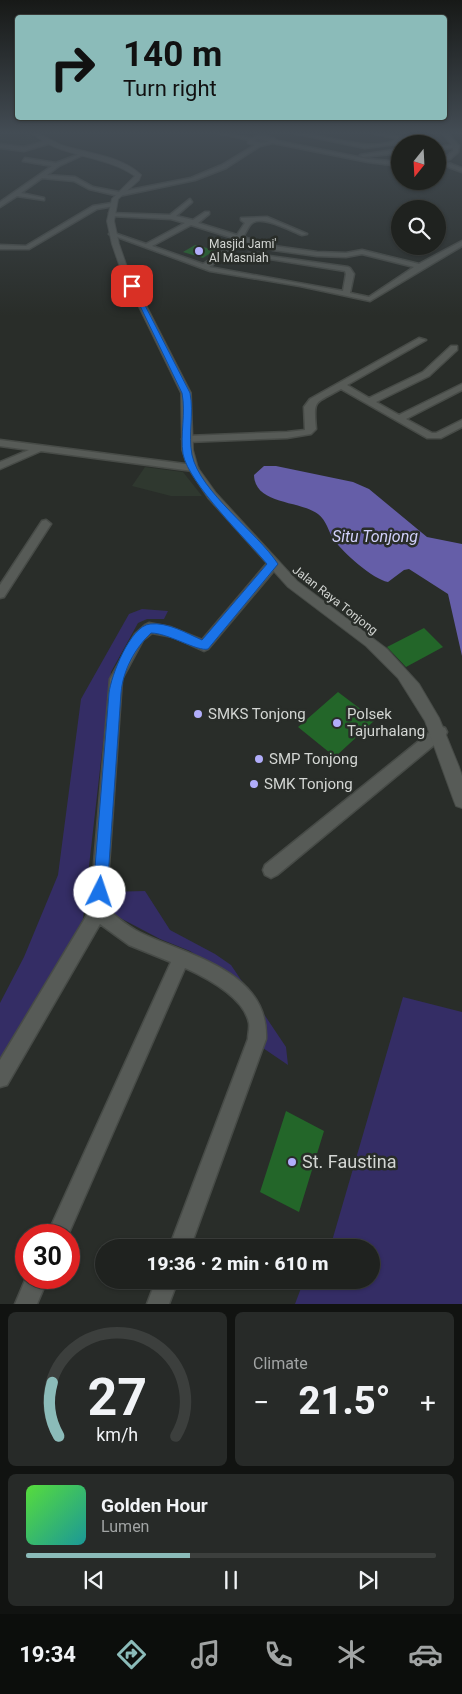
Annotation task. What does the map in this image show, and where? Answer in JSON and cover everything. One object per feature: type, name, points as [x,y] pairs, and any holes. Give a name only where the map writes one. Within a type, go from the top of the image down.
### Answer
[{"type":"main road","points":[[112,209],[120,194]]},
{"type":"main road","name":"Jalan Raya Tonjong","points":[[112,209],[109,224],[132,286],[186,393],[189,419],[186,439],[188,454],[193,468],[204,486],[287,581],[380,651],[403,673],[420,696],[440,732],[462,800]]},
{"type":"street","points":[[0,205],[13,194]]},
{"type":"street","points":[[18,194],[42,199]]},
{"type":"street","points":[[172,217],[190,201]]},
{"type":"street","points":[[0,247],[24,249],[95,207],[172,217],[194,222],[236,239],[281,250],[343,255],[362,252],[421,268]]},
{"type":"street","points":[[148,246],[194,222],[207,213]]},
{"type":"street","points":[[204,267],[216,260],[223,248],[245,231],[251,220],[267,219],[304,234]]},
{"type":"street","points":[[112,234],[204,267],[372,299],[462,243]]},
{"type":"street","points":[[271,257],[281,250]]},
{"type":"street","points":[[248,255],[348,269],[350,274],[346,294]]},
{"type":"street","points":[[186,439],[288,436],[308,432],[311,429],[310,404],[422,340]]},
{"type":"street","points":[[370,400],[426,374],[454,348]]},
{"type":"street","points":[[342,386],[433,436],[440,435],[462,423]]},
{"type":"street","points":[[400,418],[462,387]]},
{"type":"street","points":[[0,444],[193,468]]},
{"type":"street","points":[[0,453],[16,446]]},
{"type":"street","points":[[0,466],[38,449]]},
{"type":"street","points":[[0,594],[46,524]]},
{"type":"street","points":[[0,1078],[98,912],[116,679],[123,664],[139,638],[149,628],[161,628],[174,632],[204,646],[273,564]]},
{"type":"street","points":[[271,870],[440,732]]},
{"type":"street","points":[[98,912],[121,931],[230,984],[248,1003],[257,1021],[257,1039],[182,1239]]},
{"type":"street","points":[[61,1224],[181,959]]},
{"type":"street","points":[[26,1304],[33,1289]]},
{"type":"street","points":[[158,1304],[164,1289]]},
{"type":"shaded area","points":[[145,467],[183,472],[202,496],[171,496],[132,486]]},
{"type":"shaded area","points":[[142,609],[168,611],[164,619],[147,619],[138,623],[111,672],[83,919],[0,1068],[0,1003],[24,957],[58,875],[81,699],[129,614]]},
{"type":"shaded area","points":[[145,891],[170,930],[215,954],[231,965],[286,1047],[288,1065],[260,1046],[263,1034],[228,976],[190,951],[160,939],[105,910],[104,892]]},
{"type":"shaded area","points":[[403,997],[462,1012],[462,1304],[295,1304],[301,1289],[380,1289],[380,1239],[333,1239]]},
{"type":"water","name":"Situ Tonjong","points":[[264,466],[276,466],[353,482],[369,489],[427,537],[462,544],[462,656],[448,594],[409,569],[404,570],[388,582],[374,576],[351,558],[334,540],[318,514],[300,506],[270,497],[262,492],[256,485],[254,475]]},
{"type":"building","name":"Masjid Jami' Al Masniah","points":[[195,245],[215,250],[203,258],[183,252]]},
{"type":"building","points":[[424,628],[443,647],[406,667],[387,647]]},
{"type":"building","name":"Polsek Tajurhalang","points":[[338,692],[375,720],[335,757],[298,727]]},
{"type":"building","name":"St. Faustina","points":[[286,1111],[324,1131],[299,1212],[260,1192]]},
{"type":"place","name":"Masjid Jami' Al Masniah","points":[[199,251]]},
{"type":"place","name":"SMKS Tonjong","points":[[198,714]]},
{"type":"place","name":"Polsek Tajurhalang","points":[[337,723]]},
{"type":"place","name":"SMP Tonjong","points":[[259,759]]},
{"type":"place","name":"SMK Tonjong","points":[[254,784]]},
{"type":"place","name":"St. Faustina","points":[[292,1162]]},
{"type":"route","points":[[100,892],[116,679],[123,664],[139,638],[149,628],[161,628],[174,632],[204,646],[273,564],[254,540],[204,486],[193,468],[188,454],[186,439],[189,419],[188,404],[182,381],[132,286]]}]
